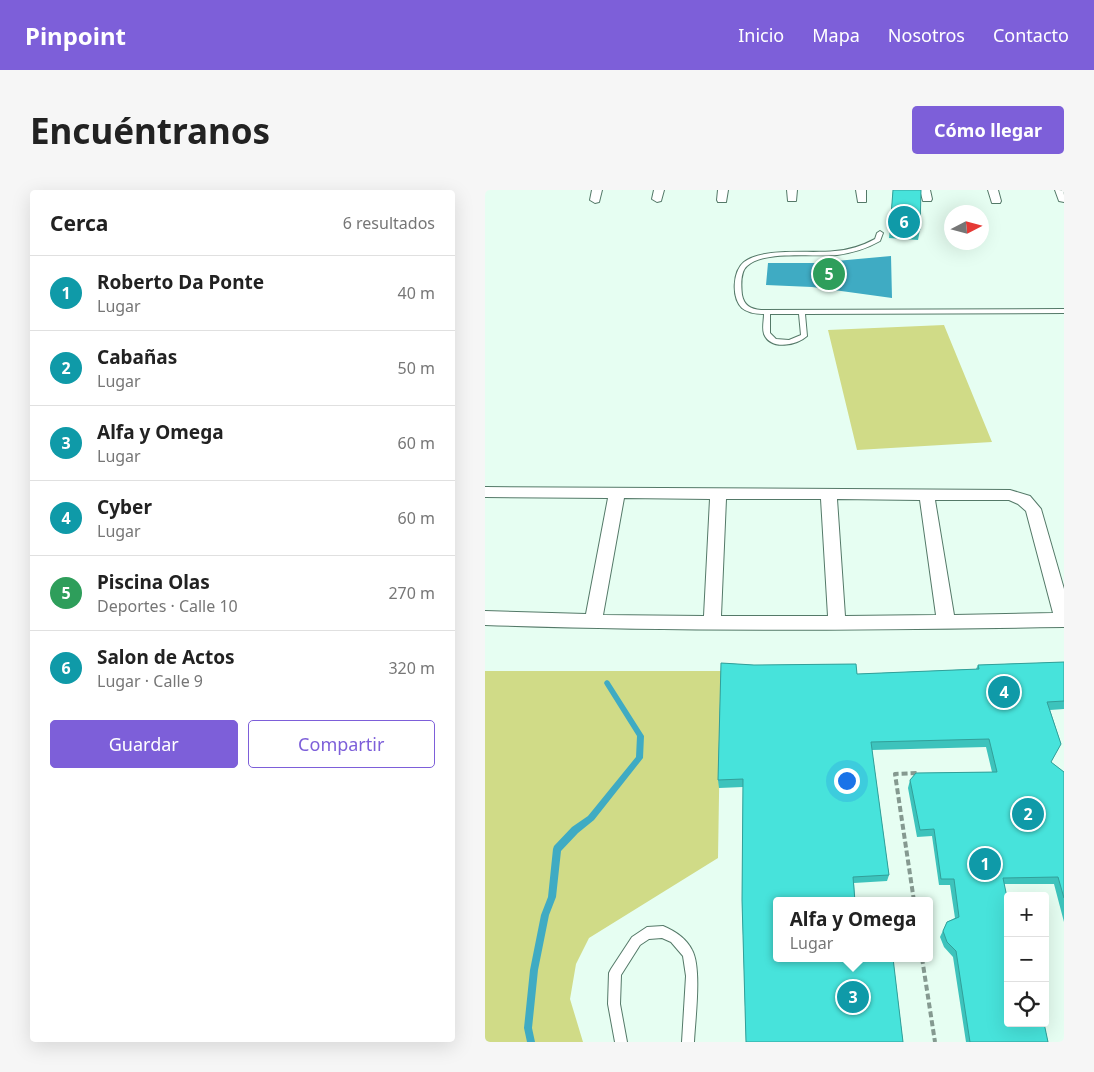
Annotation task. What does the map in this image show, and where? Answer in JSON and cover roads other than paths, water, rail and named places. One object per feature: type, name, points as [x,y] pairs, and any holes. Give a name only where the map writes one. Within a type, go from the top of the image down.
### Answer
[{"type":"street","points":[[993,190],[996,201]]},
{"type":"street","points":[[593,622],[617,493]]},
{"type":"street","points":[[485,618],[593,622],[713,623],[1064,620],[1033,509],[1024,500],[1010,495],[486,494]]},
{"type":"street","points":[[713,623],[718,494]]},
{"type":"street","points":[[829,495],[837,623]]},
{"type":"street","points":[[927,496],[945,622]]},
{"type":"lane","points":[[880,233],[877,240],[862,248],[840,252],[760,256],[748,261],[740,272],[740,300],[746,308],[767,312],[1064,311]]},
{"type":"lane","points":[[767,312],[767,333],[769,337],[779,343],[794,342],[803,336],[805,329],[802,312]]},
{"type":"lane","points":[[621,1042],[614,1004],[615,973],[636,941],[647,934],[663,932],[675,938],[688,953],[692,976],[688,1042]]},
{"type":"water","points":[[891,256],[892,298],[812,287],[766,285],[768,263],[814,263]]},
{"type":"waterway","points":[[531,1042],[528,1028],[534,970],[545,915],[552,897],[557,849],[575,830],[591,818],[639,758],[641,736],[607,683]]},
{"type":"place","name":"Salon de Actos","points":[[904,222]]},
{"type":"place","name":"Piscina Olas","points":[[829,274]]},
{"type":"place","name":"Cyber","points":[[1004,692]]},
{"type":"place","name":"Cabañas","points":[[1028,814]]},
{"type":"place","name":"Roberto Da Ponte","points":[[985,864]]},
{"type":"place","name":"Alfa y Omega","points":[[853,997]]}]
